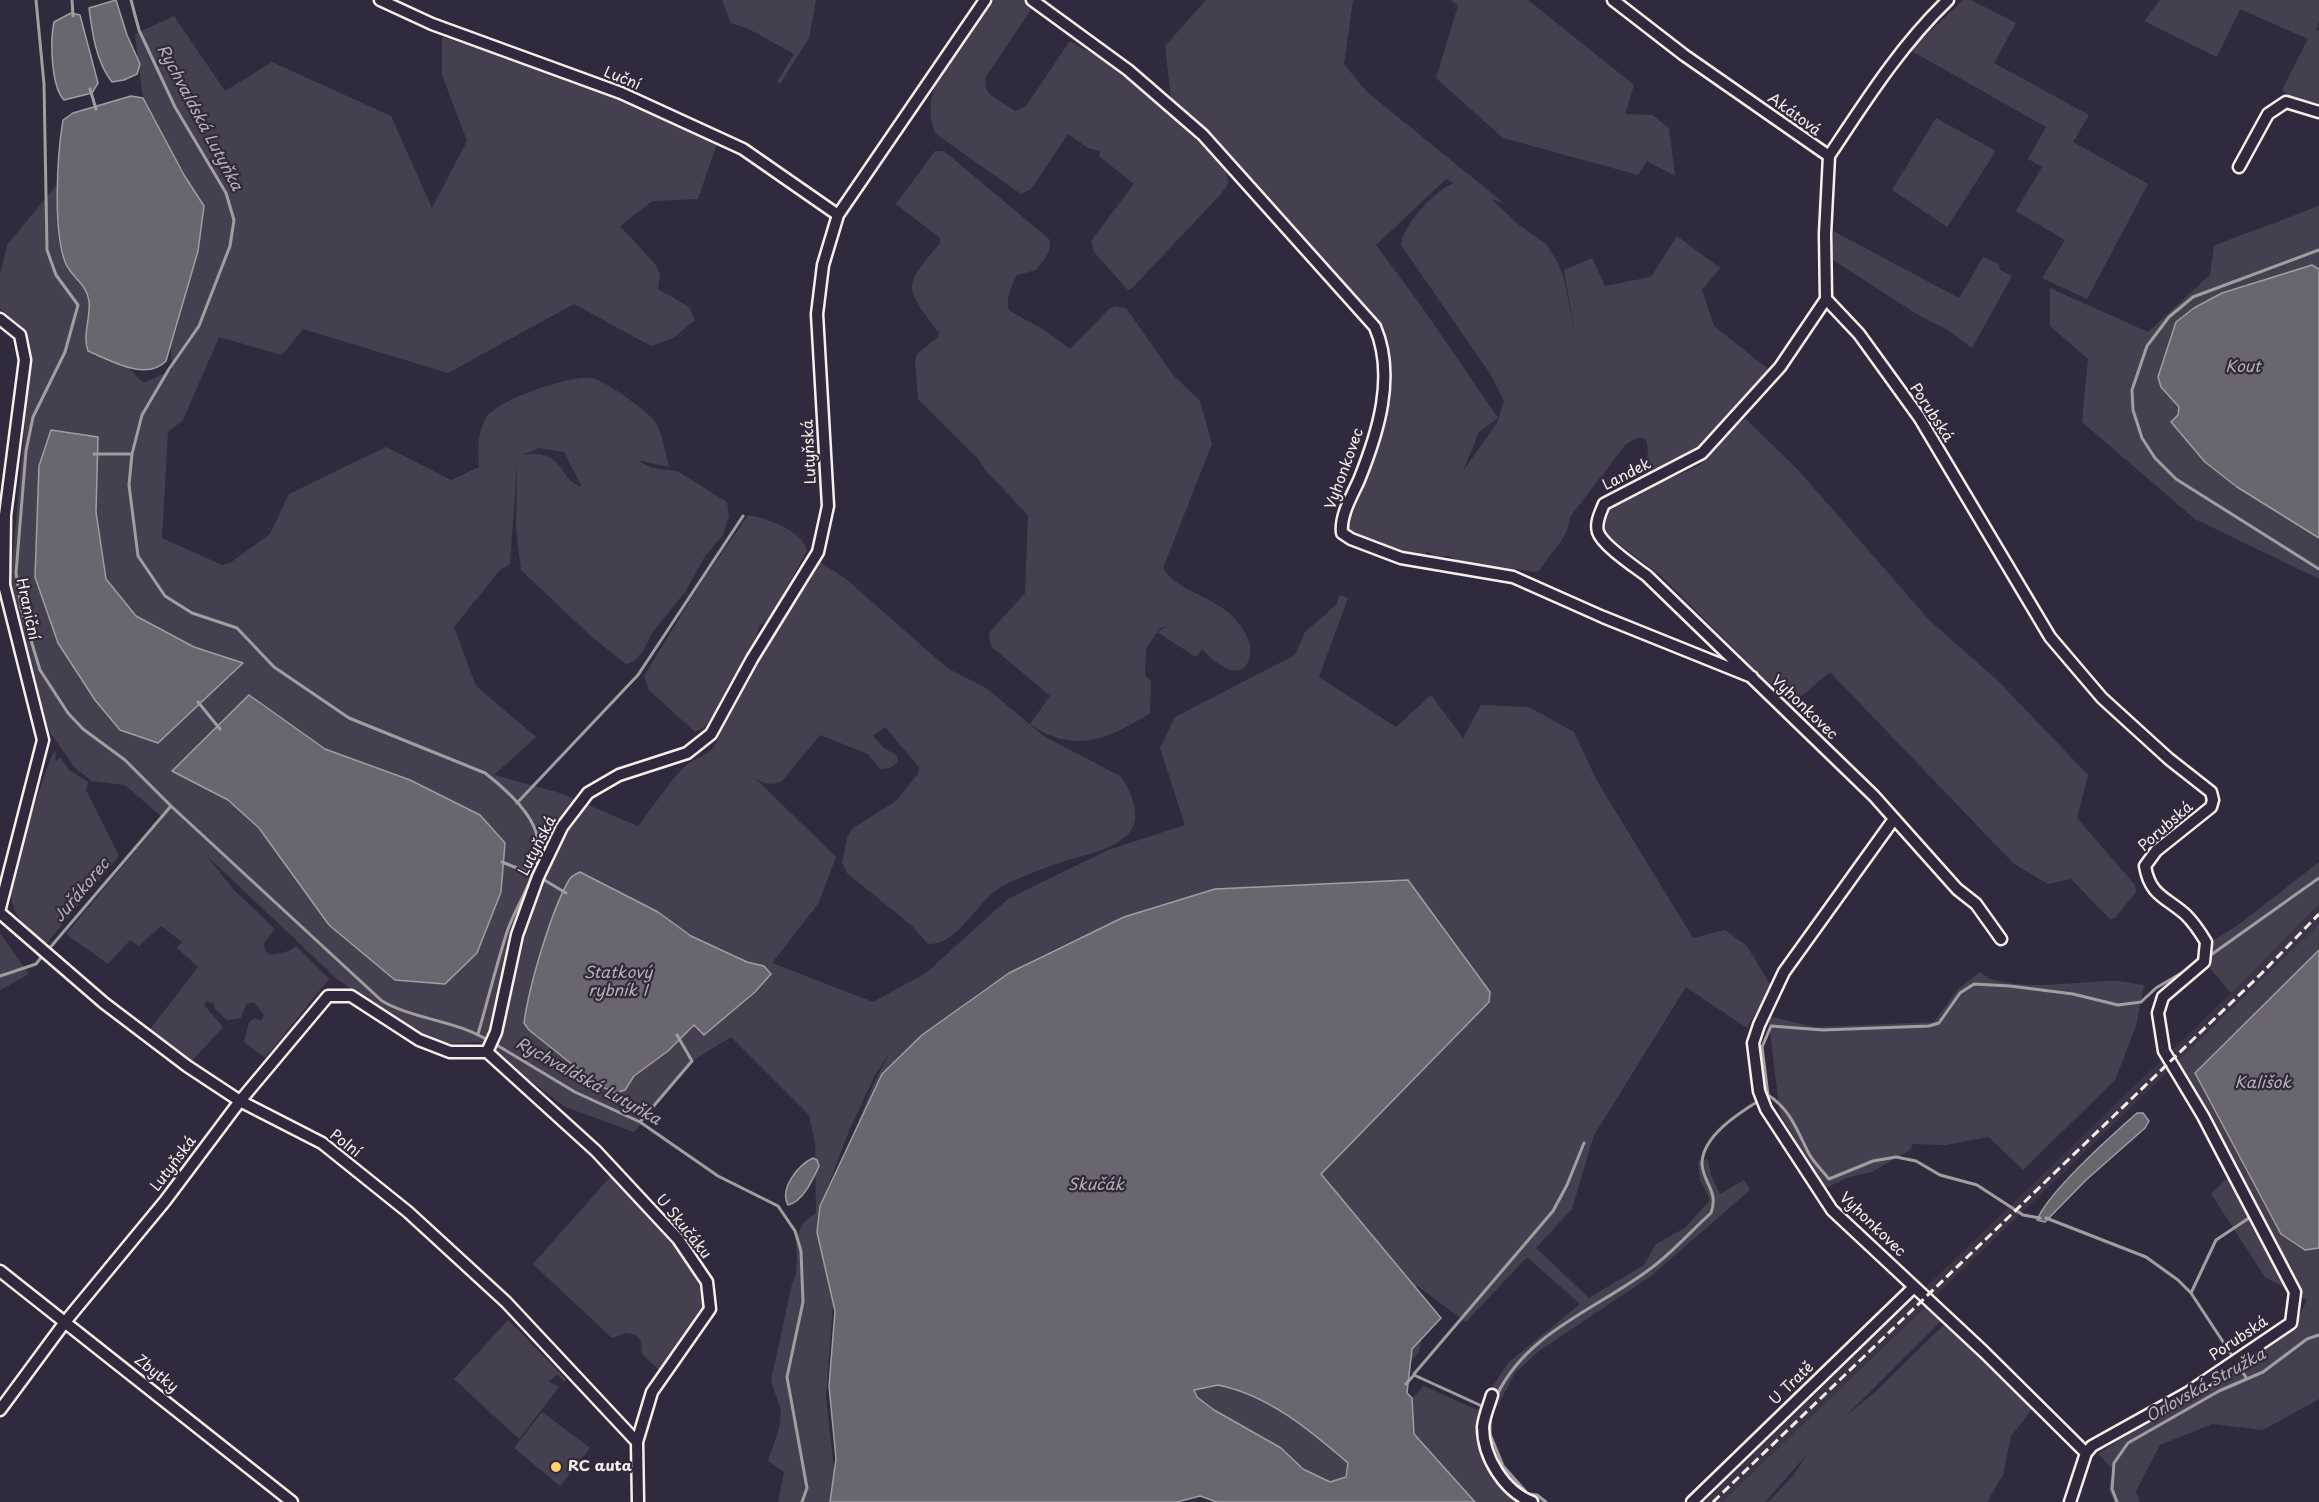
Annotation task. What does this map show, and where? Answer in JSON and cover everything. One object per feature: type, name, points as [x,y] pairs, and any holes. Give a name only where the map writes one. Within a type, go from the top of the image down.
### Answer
[{"type":"street","name":"Luční","points":[[380,0],[432,24],[621,93],[733,145],[838,215]]},
{"type":"street","name":"Lutyňská","points":[[0,1410],[65,1322],[165,1201],[240,1101],[328,996],[351,996],[419,1040],[450,1052],[487,1052],[496,1032],[517,935],[538,877],[562,827],[588,793],[619,775],[687,753],[711,734],[752,659],[818,552],[828,506],[817,314],[823,265],[838,215],[985,0]]},
{"type":"street","name":"Vyhonkovec","points":[[1032,0],[1128,70],[1203,135],[1375,327],[1384,348],[1385,381],[1373,446],[1343,519],[1342,533],[1351,539],[1401,558],[1513,577],[1603,617],[1752,677],[1894,819],[1958,889],[1976,904],[2001,939]]},
{"type":"street","name":"Akátová","points":[[1613,0],[1684,55],[1828,156],[1880,80],[1913,37],[1948,0]]},
{"type":"street","points":[[2239,167],[2268,114],[2286,102],[2319,112]]},
{"type":"street","points":[[1826,299],[1825,234],[1828,156]]},
{"type":"street","name":"Landek","points":[[1752,677],[1647,576],[1607,544],[1598,532],[1598,519],[1604,504],[1616,495],[1682,465],[1702,453],[1780,367],[1826,299]]},
{"type":"street","name":"Porubská","points":[[1826,299],[1859,334],[1919,417],[2050,637],[2102,699],[2169,759],[2211,792],[2213,800],[2211,807],[2156,851],[2145,866],[2147,882],[2164,900],[2186,914],[2199,929],[2206,942],[2205,959],[2163,996],[2158,1013],[2161,1035],[2164,1052],[2203,1116],[2295,1292],[2291,1323],[2189,1392],[2092,1446],[2086,1453]]},
{"type":"street","name":"Hraniční","points":[[0,319],[20,335],[25,360],[5,515],[4,585],[43,740],[0,908]]},
{"type":"street","name":"Vyhonkovec","points":[[1894,819],[1784,972],[1759,1025],[1754,1043],[1759,1093],[1832,1210],[2086,1453]]},
{"type":"street","name":"Polní","points":[[0,913],[104,1003],[240,1101],[322,1143],[408,1212],[506,1302],[637,1442]]},
{"type":"street","name":"U Skučáku","points":[[487,1052],[596,1151],[678,1239],[707,1282],[710,1309],[652,1392],[637,1442],[638,1502]]},
{"type":"street","name":"Zbytky","points":[[0,1271],[292,1502]]},
{"type":"street","name":"U Tratě","points":[[1692,1502],[1914,1287]]},
{"type":"street","points":[[1491,1399],[1483,1426],[1486,1443],[1497,1469],[1513,1491],[1532,1502]]},
{"type":"street","points":[[2070,1502],[2086,1453]]},
{"type":"shaded area","points":[[722,0],[816,0],[809,38],[780,84],[777,82],[794,54],[747,28],[731,23]]},
{"type":"shaded area","points":[[991,0],[1025,0],[1034,5],[985,78],[989,94],[1015,111],[1026,106],[1070,41],[1123,71],[1226,168],[1228,184],[1221,194],[1128,290],[1094,252],[1091,241],[1134,184],[1099,156],[1100,151],[1088,148],[1068,134],[1031,189],[1021,194],[936,134],[931,117],[932,99],[937,81],[957,47]]},
{"type":"shaded area","points":[[1206,0],[1353,0],[1344,64],[1367,92],[1505,204],[1491,199],[1519,225],[1546,244],[1557,261],[1564,279],[1576,338],[1564,270],[1592,258],[1605,286],[1651,277],[1677,236],[1720,268],[1702,290],[1714,326],[1768,369],[1693,457],[1649,475],[1646,469],[1648,449],[1646,439],[1639,437],[1626,444],[1570,517],[1563,539],[1540,570],[1536,572],[1462,562],[1448,556],[1436,557],[1427,551],[1423,558],[1389,549],[1347,532],[1344,526],[1388,380],[1387,340],[1171,98],[1165,46]],"holes":[[[1446,179],[1454,183],[1438,193],[1421,209],[1407,228],[1401,245],[1491,375],[1504,401],[1497,423],[1463,471],[1479,432],[1498,418],[1422,307],[1376,245]]]},
{"type":"shaded area","points":[[1451,0],[1528,0],[1634,85],[1625,114],[1652,115],[1669,128],[1675,176],[1647,161],[1638,175],[1503,138],[1436,78],[1458,6]]},
{"type":"shaded area","points":[[1963,0],[1971,0],[2016,23],[1994,63],[2089,115],[2073,142],[2148,184],[2087,299],[2042,278],[2065,240],[2016,211],[2042,167],[2028,159],[2046,127],[1910,50]]},
{"type":"shaded area","points":[[2160,0],[2319,0],[2319,21],[2316,30],[2319,31],[2319,109],[2294,100],[2282,90],[2308,39],[2240,9],[2217,57],[2144,21]]},
{"type":"shaded area","points":[[174,16],[225,91],[272,62],[391,116],[432,208],[467,141],[442,75],[442,37],[611,92],[718,140],[698,199],[652,201],[620,226],[655,264],[660,274],[658,289],[689,307],[695,320],[673,338],[651,346],[574,304],[448,373],[303,329],[282,355],[219,337],[183,420],[168,432],[162,538],[222,565],[230,563],[270,534],[289,494],[386,447],[451,480],[479,467],[478,448],[481,429],[486,418],[493,411],[519,396],[552,384],[592,378],[624,396],[656,423],[669,467],[637,460],[652,468],[677,471],[727,502],[729,516],[723,535],[705,556],[685,592],[652,633],[643,651],[634,661],[626,664],[593,638],[521,570],[516,527],[517,465],[510,564],[500,570],[454,627],[476,686],[536,737],[494,775],[560,793],[638,826],[682,769],[714,747],[751,670],[814,565],[820,562],[846,579],[947,668],[986,688],[1045,737],[1120,776],[1128,788],[1134,803],[1135,819],[1130,832],[1123,838],[1097,852],[1044,868],[999,888],[958,931],[939,943],[928,944],[912,926],[847,873],[842,863],[847,838],[853,828],[896,801],[918,774],[919,767],[885,727],[873,736],[884,748],[897,756],[898,762],[890,768],[880,769],[868,754],[820,735],[782,781],[768,784],[755,778],[836,857],[818,904],[772,963],[873,1002],[926,973],[1008,899],[1108,850],[1185,825],[1160,748],[1175,717],[1295,655],[1305,632],[1336,605],[1340,595],[1348,598],[1319,677],[1396,727],[1431,695],[1463,738],[1481,705],[1529,707],[1574,732],[1597,781],[1693,938],[1725,930],[1747,946],[1771,986],[1747,1028],[1686,987],[1594,1135],[1572,1209],[1536,1248],[1589,1298],[1644,1265],[1656,1244],[1685,1228],[1710,1200],[1700,1179],[1698,1161],[1708,1159],[1711,1175],[1720,1194],[1744,1180],[1750,1190],[1651,1276],[1539,1351],[1515,1373],[1492,1416],[1491,1433],[1505,1465],[1515,1479],[1528,1495],[1547,1502],[1475,1502],[1414,1434],[1412,1398],[1424,1386],[1477,1410],[1508,1363],[1580,1304],[1527,1257],[1466,1322],[1416,1285],[1424,1328],[1419,1351],[1354,1443],[1340,1456],[1348,1463],[1346,1477],[1330,1482],[1303,1469],[1281,1448],[1214,1410],[1197,1397],[1193,1390],[1201,1387],[820,1217],[873,1085],[890,1052],[875,1075],[849,1131],[820,1207],[817,1232],[833,1305],[826,1396],[834,1470],[830,1502],[778,1502],[784,1472],[768,1461],[779,1429],[781,1410],[771,1381],[792,1284],[796,1275],[797,1239],[806,1221],[816,1213],[815,1142],[809,1115],[731,1037],[694,1060],[634,1132],[565,1107],[479,1042],[447,1044],[417,1033],[337,979],[205,854],[234,890],[275,929],[264,943],[265,951],[271,955],[289,951],[296,946],[329,979],[265,1058],[244,1042],[249,1022],[255,1018],[261,1021],[264,1015],[254,1002],[246,1004],[241,1018],[227,1020],[215,1009],[214,1004],[206,1001],[204,1005],[223,1027],[190,1063],[148,1032],[198,967],[177,948],[182,942],[161,926],[139,946],[130,940],[108,964],[66,934],[163,818],[125,785],[92,781],[74,767],[49,731],[10,584],[31,360],[22,327],[0,309],[0,275],[7,245],[59,182],[60,246],[66,265],[85,290],[89,300],[86,338],[88,351],[128,367],[143,383],[172,370],[171,348],[187,290],[204,206],[181,171],[143,98],[135,34]],"holes":[[[98,437],[96,512],[106,579],[136,616],[194,647],[243,663],[120,730],[95,700],[58,643],[35,577],[39,466]],[[539,448],[564,452],[582,487],[568,478],[554,460],[547,456],[523,455]],[[249,695],[325,749],[410,780],[329,925],[259,828],[228,800],[173,771]],[[570,877],[658,912],[691,936],[747,962],[764,966],[704,1035],[694,1024],[668,1051],[634,1076],[625,1090],[616,1093],[598,1085],[529,1030],[524,1022],[542,948]],[[1236,888],[960,1008],[1007,975],[1090,933],[1147,911],[1220,889]]]},
{"type":"shaded area","points":[[1936,118],[1996,151],[1947,227],[1892,190]]},
{"type":"shaded area","points":[[935,151],[944,151],[1049,239],[1050,248],[1036,270],[1017,275],[1008,298],[1010,311],[1044,330],[1070,349],[1110,308],[1115,306],[1126,308],[1173,375],[1200,401],[1212,444],[1163,568],[1171,578],[1215,603],[1236,620],[1248,640],[1250,655],[1247,664],[1235,671],[1228,669],[1213,660],[1202,649],[1196,657],[1157,632],[1146,649],[1145,675],[1151,681],[1150,713],[1120,730],[1091,740],[1061,739],[1030,724],[1050,696],[991,646],[989,633],[1025,593],[1028,515],[986,471],[979,460],[918,399],[915,360],[917,354],[938,337],[939,333],[919,305],[912,287],[919,270],[940,243],[940,238],[896,204]]},
{"type":"shaded area","points":[[2319,205],[2319,269],[2312,265],[2222,293],[2194,308],[2158,377],[2161,387],[2179,407],[2178,415],[2172,423],[2205,462],[2237,487],[2319,538],[2319,579],[2195,519],[2082,422],[2088,359],[2050,326],[2050,288],[2148,332],[2210,275],[2214,246]]},
{"type":"shaded area","points":[[1833,231],[1959,298],[1983,257],[1999,264],[2000,270],[2012,276],[1972,348],[1948,330],[1920,316],[1833,260],[1831,258]]},
{"type":"shaded area","points":[[1746,419],[1799,471],[1930,621],[1997,680],[2088,775],[2077,818],[2135,885],[2136,892],[2115,918],[2110,919],[2071,879],[2048,884],[2014,864],[1830,672],[1791,705],[1659,574],[1608,536],[1604,522],[1609,510],[1621,499],[1699,465],[1734,428]]},
{"type":"shaded area","points":[[748,515],[774,522],[792,532],[799,537],[807,551],[770,618],[759,626],[757,635],[712,718],[704,728],[695,732],[649,690],[644,676],[699,586]]},
{"type":"shaded area","points":[[56,751],[55,762],[60,757],[69,770],[88,782],[86,790],[119,856],[45,945],[20,920],[12,902],[12,890],[26,830],[52,755]]},
{"type":"shaded area","points":[[2319,862],[2319,904],[2231,993],[2207,965],[2211,942],[2238,925]]},
{"type":"shaded area","points":[[2319,904],[2319,924],[2265,978],[1722,1502],[1703,1502],[2231,993]]},
{"type":"shaded area","points":[[2319,924],[2319,950],[2195,1073],[2281,1234],[2305,1250],[2319,1248],[2319,1399],[2263,1430],[2212,1424],[2160,1445],[2136,1491],[2140,1502],[2114,1502],[2109,1490],[2113,1469],[2098,1454],[2295,1325],[2307,1300],[2265,1277],[2211,1194],[2235,1170],[2178,1061]]},
{"type":"shaded area","points":[[0,933],[29,974],[0,990]]},
{"type":"shaded area","points":[[1980,972],[1992,979],[2026,985],[2123,981],[2144,985],[2136,1026],[2115,1080],[2023,1170],[1989,1137],[1946,1145],[1913,1144],[1910,1150],[1872,1172],[1849,1177],[1824,1189],[1780,1114],[1768,1016],[1814,1027],[1934,1022],[1959,988]]},
{"type":"shaded area","points":[[611,1176],[655,1221],[686,1260],[697,1280],[702,1298],[701,1315],[698,1322],[659,1370],[642,1354],[641,1342],[636,1335],[626,1333],[612,1338],[533,1264]]},
{"type":"shaded area","points":[[1925,1307],[1942,1320],[1846,1416],[1876,1391],[1947,1322],[2033,1408],[2011,1436],[2003,1475],[1987,1502],[1768,1502],[1793,1476],[1808,1453],[1765,1502],[1722,1502]]},
{"type":"shaded area","points":[[508,1320],[566,1379],[564,1382],[557,1374],[549,1382],[559,1387],[519,1439],[454,1379]]},
{"type":"shaded area","name":"RC auta","points":[[542,1412],[590,1448],[560,1486],[514,1448]]},
{"type":"water","points":[[116,0],[127,35],[140,64],[137,74],[112,82],[98,56],[89,8]]},
{"type":"water","points":[[71,13],[80,15],[98,83],[92,93],[64,100],[56,85],[54,74],[53,30],[54,22]]},
{"type":"water","points":[[131,96],[143,98],[184,175],[204,206],[198,251],[166,361],[148,370],[117,364],[88,351],[86,339],[89,314],[88,295],[65,262],[59,231],[58,172],[63,120],[73,113]]},
{"type":"water","name":"Kout","points":[[2312,265],[2319,269],[2319,538],[2237,487],[2205,462],[2171,422],[2178,415],[2179,407],[2161,387],[2158,377],[2176,322],[2194,308],[2222,293]]},
{"type":"water","points":[[51,430],[98,437],[96,512],[106,579],[136,616],[194,647],[243,663],[158,743],[120,730],[95,700],[58,643],[35,577],[39,466]]},
{"type":"water","points":[[249,695],[325,749],[410,780],[480,815],[505,843],[501,892],[477,953],[445,984],[395,980],[329,925],[259,828],[228,800],[172,771]]},
{"type":"water","name":"Statkový rybník I","points":[[580,872],[658,912],[691,936],[747,962],[764,966],[771,974],[755,992],[704,1035],[694,1025],[668,1051],[634,1076],[625,1090],[616,1093],[598,1085],[529,1030],[524,1023],[536,970],[555,910],[570,879]]},
{"type":"water","name":"Skučák","points":[[1408,880],[1490,992],[1489,1002],[1321,1174],[1441,1318],[1412,1349],[1407,1393],[1412,1398],[1414,1434],[1475,1502],[1217,1502],[1200,1496],[1177,1502],[830,1502],[836,1459],[829,1386],[835,1311],[817,1232],[820,1206],[882,1074],[922,1035],[1009,973],[1124,917],[1215,889]],"holes":[[[1218,1385],[1271,1405],[1319,1438],[1348,1463],[1346,1477],[1330,1482],[1303,1469],[1281,1448],[1214,1410],[1197,1397],[1194,1390]]]},
{"type":"water","name":"Kališok","points":[[2319,950],[2319,1248],[2305,1250],[2281,1234],[2195,1073]]},
{"type":"water","points":[[2137,1113],[2143,1113],[2149,1121],[2145,1128],[2086,1180],[2045,1222],[2037,1220],[2067,1179]]},
{"type":"water","points":[[813,1158],[817,1160],[819,1166],[811,1183],[803,1195],[788,1205],[786,1192],[788,1185],[801,1166]]},
{"type":"waterway","points":[[36,0],[44,84],[47,250],[56,275],[78,305],[65,352],[33,417],[26,451],[16,573],[21,607],[40,670],[68,713],[83,729],[125,760],[171,806],[382,1001],[408,1012],[463,1029],[489,1041]]},
{"type":"waterway","points":[[72,0],[73,16]]},
{"type":"waterway","name":"Rychvaldská Lutyňka","points":[[131,0],[139,30],[175,107],[226,193],[234,220],[230,246],[199,326],[169,369],[142,415],[132,454],[129,485],[138,556],[165,596],[192,613],[237,628],[274,667],[349,718],[485,773],[528,815],[536,832],[537,858],[529,884],[507,932],[478,1034]]},
{"type":"waterway","points":[[90,89],[96,109]]},
{"type":"waterway","points":[[2319,250],[2193,297],[2169,317],[2147,346],[2132,390],[2133,410],[2142,438],[2155,458],[2176,479],[2319,569]]},
{"type":"waterway","points":[[94,454],[132,454]]},
{"type":"waterway","points":[[517,803],[638,675],[743,516]]},
{"type":"waterway","points":[[198,702],[220,729]]},
{"type":"waterway","name":"Juřákorec","points":[[48,950],[171,806]]},
{"type":"waterway","points":[[502,862],[532,874]]},
{"type":"waterway","points":[[541,878],[566,893]]},
{"type":"waterway","points":[[2208,957],[2319,878]]},
{"type":"waterway","name":"Juřákorec","points":[[0,976],[36,964],[43,955]]},
{"type":"waterway","points":[[1768,1095],[1762,1047],[1771,1026],[1823,1030],[1929,1026],[1939,1023],[1960,993],[1974,984],[2073,994],[2118,1005],[2141,1002],[2156,988],[2190,968]]},
{"type":"waterway","points":[[640,1122],[692,1061],[677,1035]]},
{"type":"waterway","name":"Rychvaldská Lutyňka","points":[[495,1044],[575,1092],[640,1122],[718,1176],[778,1206],[795,1231],[801,1251],[803,1302],[787,1377],[807,1488],[802,1502]]},
{"type":"waterway","points":[[1765,1097],[1768,1095],[1787,1113],[1810,1156],[1829,1179],[1873,1161],[1896,1157],[1916,1161],[1940,1175],[1977,1185],[2023,1215],[2040,1218]]},
{"type":"waterway","points":[[1497,1395],[1510,1373],[1526,1354],[1565,1323],[1658,1263],[1711,1213],[1712,1193],[1702,1164],[1708,1144],[1723,1126],[1760,1100]]},
{"type":"waterway","points":[[1414,1374],[1553,1211],[1567,1185],[1584,1143]]},
{"type":"waterway","points":[[2046,1218],[2146,1257],[2178,1280],[2191,1293],[2216,1240],[2252,1216]]},
{"type":"waterway","points":[[2191,1293],[2233,1357]]},
{"type":"waterway","name":"Orlovská Stružka","points":[[2117,1502],[2112,1489],[2114,1463],[2128,1443],[2219,1391],[2263,1372],[2307,1339],[2319,1335]]},
{"type":"waterway","points":[[2237,1363],[2247,1379]]},
{"type":"waterway","points":[[1406,1384],[1414,1375],[1484,1407]]},
{"type":"waterway","points":[[1490,1418],[1490,1434],[1503,1466],[1528,1494],[1537,1495],[1546,1502]]},
{"type":"railway","points":[[1713,1502],[2261,974],[2319,914]]},
{"type":"place","name":"RC auta","points":[[556,1467]]}]
